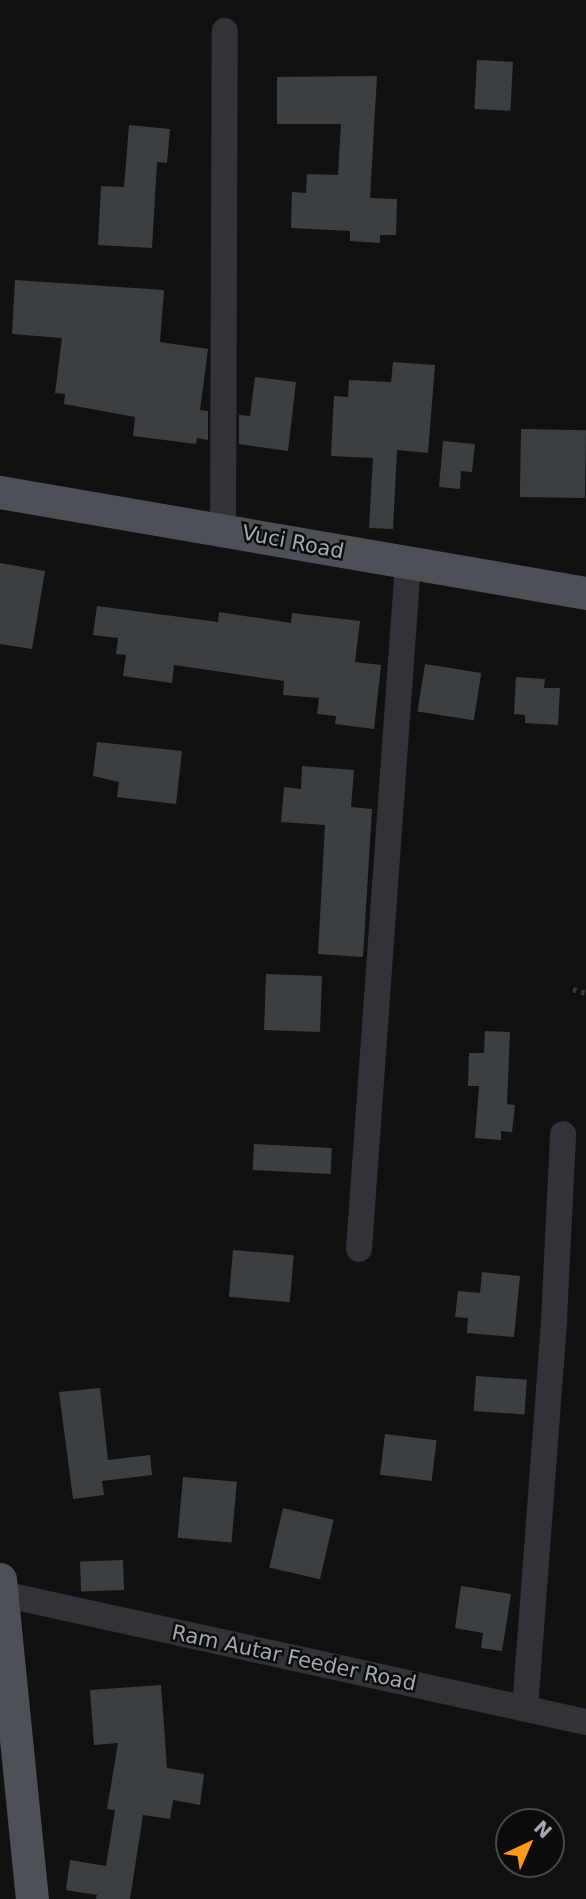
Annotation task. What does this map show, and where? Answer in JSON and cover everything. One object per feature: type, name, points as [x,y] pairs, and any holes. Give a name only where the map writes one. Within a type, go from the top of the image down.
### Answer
[{"type":"main road","name":"Vuci Road","points":[[0,492],[586,593]]},
{"type":"main road","points":[[1,1587],[33,1899]]},
{"type":"street","points":[[223,529],[225,31]]},
{"type":"street","points":[[359,1249],[408,563]]},
{"type":"street","points":[[525,1708],[554,1320],[562,1135]]},
{"type":"street","name":"Ram Autar Feeder Road","points":[[1,1587],[586,1722]]},
{"type":"path","points":[[573,989],[586,993]]},
{"type":"building","points":[[477,60],[513,62],[510,111],[474,109]]},
{"type":"building","points":[[377,76],[370,198],[397,199],[396,235],[380,235],[380,243],[350,241],[350,231],[291,228],[292,192],[306,193],[307,174],[338,175],[341,124],[277,124],[277,77]]},
{"type":"building","points":[[129,125],[170,129],[167,163],[157,162],[152,248],[98,245],[101,186],[124,187]]},
{"type":"building","points":[[15,280],[164,290],[160,342],[208,349],[200,410],[208,411],[208,440],[197,438],[196,444],[133,436],[135,417],[64,404],[65,394],[55,393],[62,338],[12,334]]},
{"type":"building","points":[[393,362],[435,365],[428,453],[397,450],[393,529],[369,528],[373,458],[331,456],[334,396],[348,397],[349,380],[391,382]]},
{"type":"building","points":[[255,377],[296,382],[288,451],[239,444],[239,415],[250,416]]},
{"type":"building","points":[[521,429],[586,430],[585,498],[520,497]]},
{"type":"building","points":[[443,441],[475,444],[472,472],[461,471],[460,489],[439,487]]},
{"type":"building","points":[[0,563],[45,571],[32,649],[0,644]]},
{"type":"building","points":[[97,606],[218,622],[219,612],[291,623],[292,613],[360,621],[355,662],[381,665],[374,729],[335,724],[336,716],[317,714],[319,698],[283,695],[284,681],[174,665],[172,683],[123,676],[126,655],[116,654],[118,638],[93,635]]},
{"type":"building","points":[[425,664],[481,673],[474,720],[417,711]]},
{"type":"building","points":[[516,677],[545,679],[544,688],[560,688],[558,725],[525,723],[525,715],[514,714]]},
{"type":"building","points":[[97,742],[182,751],[176,804],[117,797],[119,782],[93,776]]},
{"type":"building","points":[[302,766],[354,770],[351,807],[372,809],[363,957],[318,954],[325,825],[281,822],[284,787],[301,789]]},
{"type":"building","points":[[266,974],[322,976],[320,1032],[264,1030]]},
{"type":"building","points":[[485,1031],[510,1032],[507,1104],[515,1105],[512,1132],[501,1131],[501,1140],[475,1138],[479,1086],[468,1086],[469,1053],[484,1053]]},
{"type":"building","points":[[254,1144],[332,1148],[331,1174],[253,1170]]},
{"type":"building","points":[[233,1250],[294,1255],[290,1302],[229,1297]]},
{"type":"building","points":[[482,1272],[520,1276],[514,1337],[467,1333],[468,1318],[455,1317],[458,1291],[480,1293]]},
{"type":"building","points":[[476,1376],[527,1380],[524,1414],[474,1411]]},
{"type":"building","points":[[100,1388],[108,1460],[150,1455],[152,1475],[102,1481],[104,1495],[73,1499],[59,1392]]},
{"type":"building","points":[[385,1434],[437,1440],[432,1481],[380,1475]]},
{"type":"building","points":[[183,1477],[237,1482],[231,1542],[178,1538]]},
{"type":"building","points":[[283,1508],[334,1520],[320,1579],[269,1567]]},
{"type":"building","points":[[123,1560],[124,1590],[81,1591],[80,1562]]},
{"type":"building","points":[[461,1586],[511,1594],[502,1651],[481,1648],[483,1633],[455,1628]]},
{"type":"building","points":[[161,1685],[167,1768],[204,1774],[200,1805],[173,1800],[170,1819],[143,1815],[130,1899],[96,1899],[97,1895],[66,1890],[70,1860],[106,1866],[115,1810],[107,1809],[118,1743],[94,1745],[90,1690]]}]
